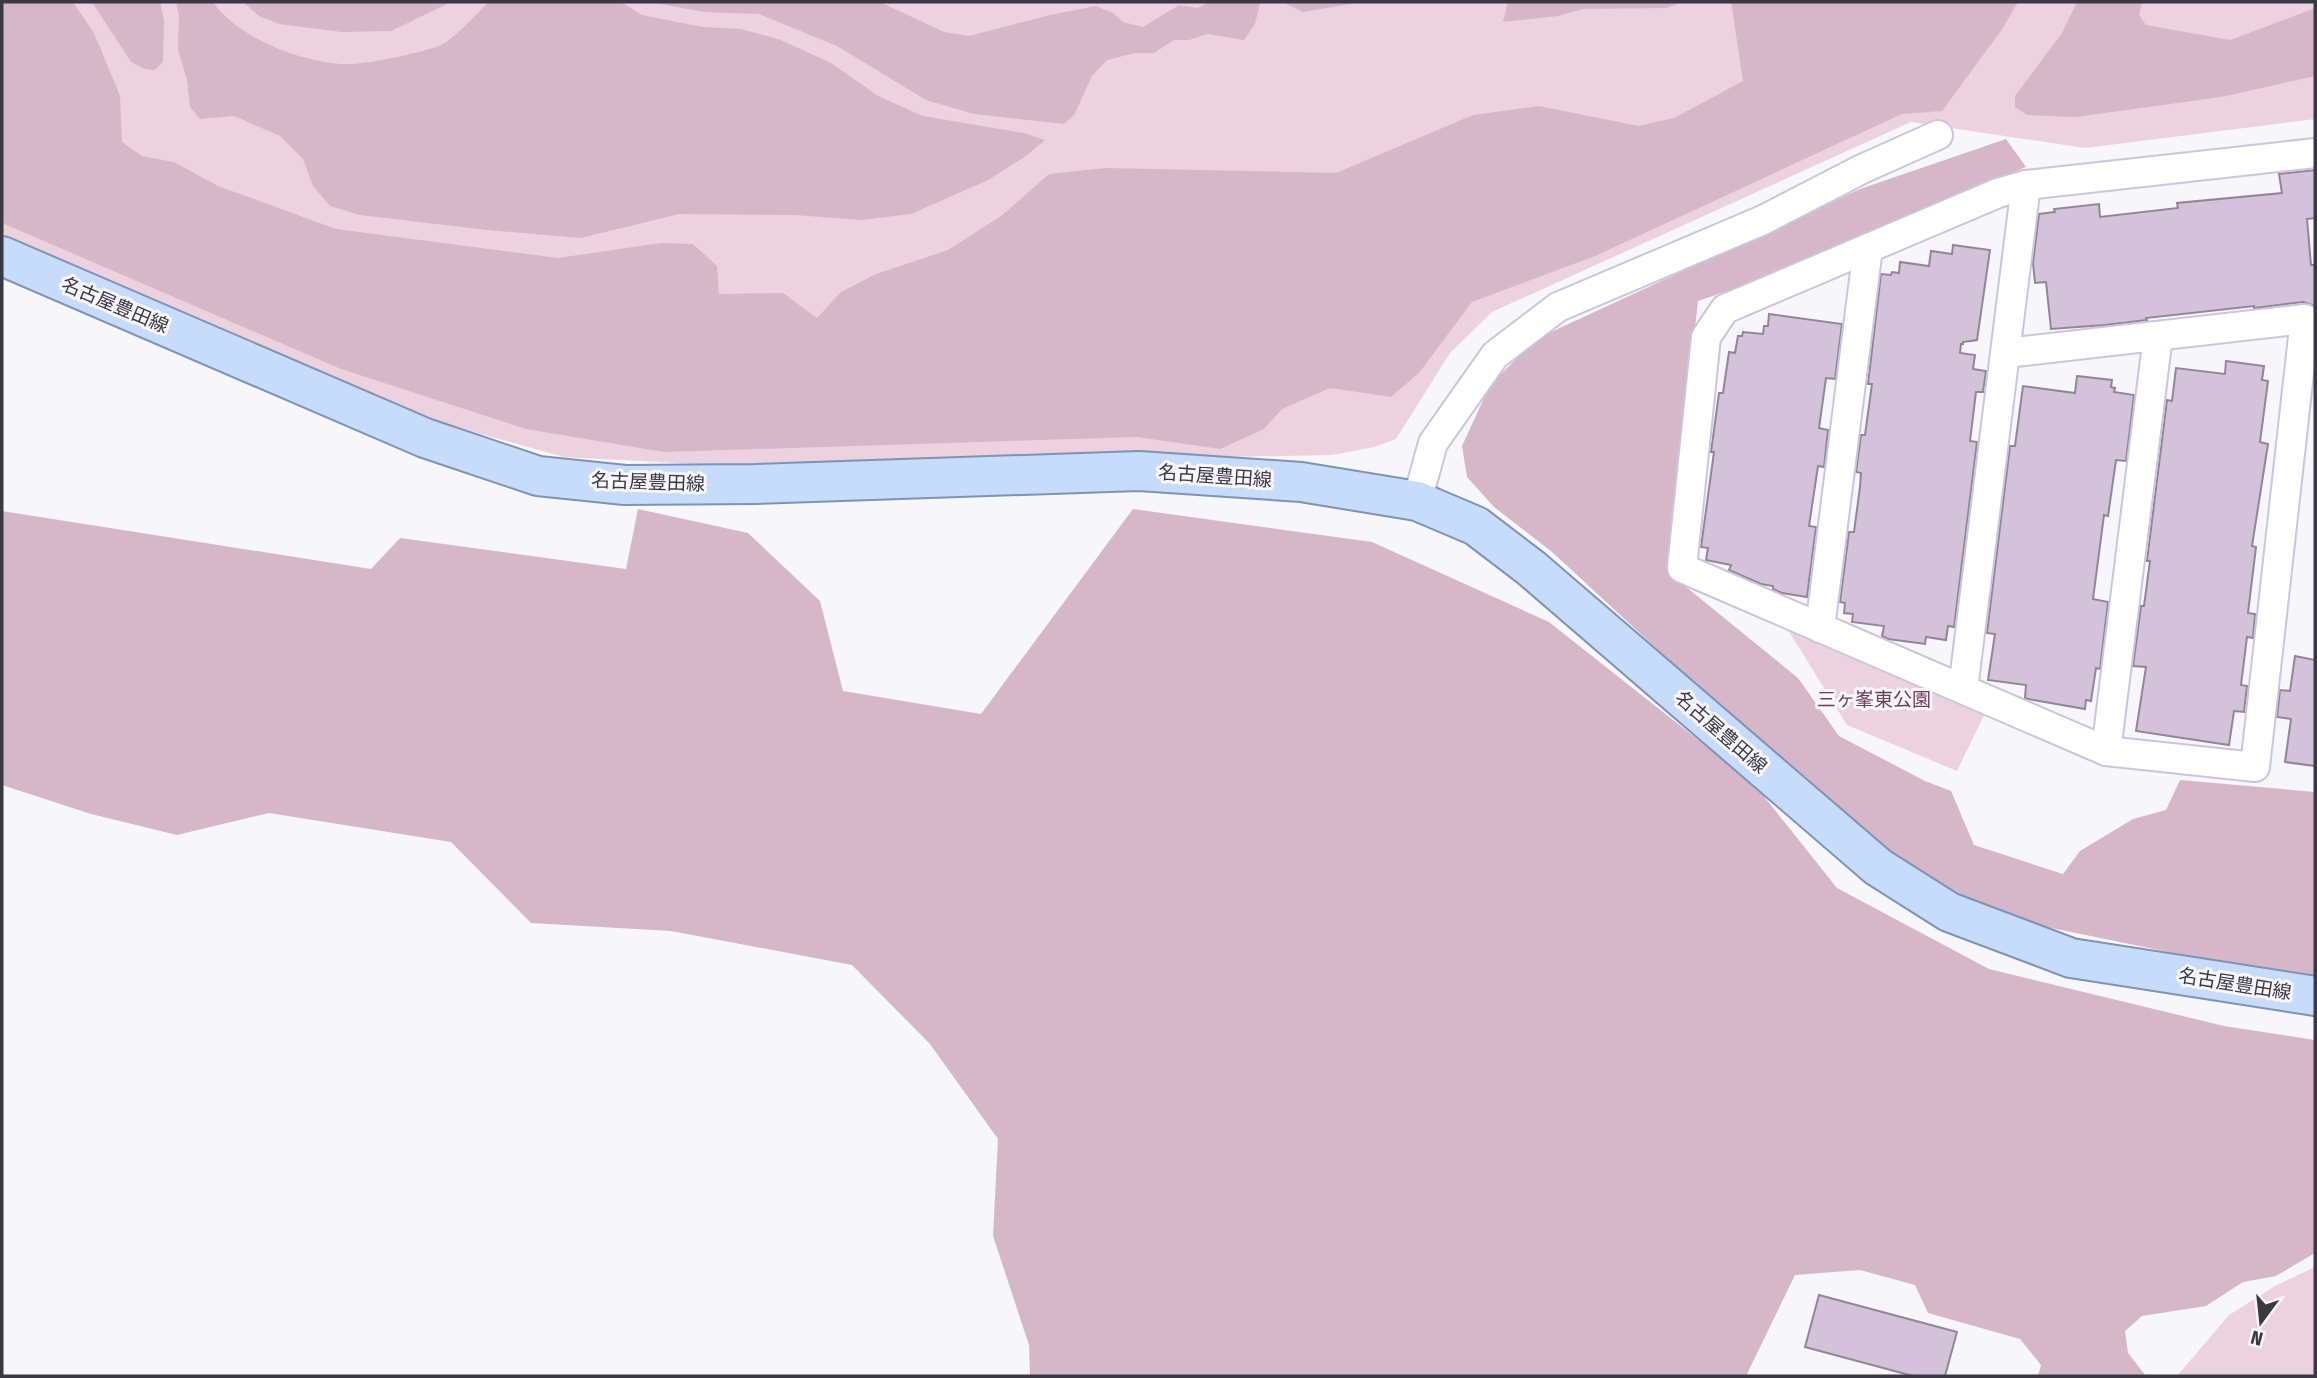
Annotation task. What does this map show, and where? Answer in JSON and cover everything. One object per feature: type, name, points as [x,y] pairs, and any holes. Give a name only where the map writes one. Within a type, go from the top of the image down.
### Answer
[{"type":"main road","name":"名古屋豊田線","points":[[2,256],[425,438],[538,476],[625,485],[755,484],[1139,471],[1301,482],[1417,501],[1476,526],[1520,559],[1878,867],[1949,912],[2071,958],[2315,996]]},
{"type":"street","points":[[1417,501],[1433,443],[1495,355],[1558,307],[1763,220],[1862,169],[1938,135]]},
{"type":"street","points":[[2006,353],[2305,318],[2255,767],[2106,751],[1682,568],[1706,337],[1725,309],[1998,193],[2026,185],[2315,153]]},
{"type":"street","points":[[1963,689],[2026,185]]},
{"type":"street","points":[[1821,628],[1868,248]]},
{"type":"street","points":[[2106,751],[2158,336]]},
{"type":"green space","points":[[2,2],[2315,2],[2315,119],[2085,148],[1911,122],[1492,312],[1450,353],[1396,439],[1374,447],[1333,455],[733,466],[564,457],[434,421],[2,234]]},
{"type":"green space","name":"三ヶ峯東公園","points":[[1780,617],[1985,713],[1957,771],[1847,725]]},
{"type":"green space","points":[[2315,1267],[2315,1376],[2177,1376],[2229,1315],[2275,1286]]},
{"type":"shaded area","points":[[2,2],[73,2],[94,33],[120,96],[122,142],[142,156],[174,162],[218,186],[336,229],[558,258],[661,243],[693,244],[717,266],[719,294],[783,293],[817,318],[841,292],[876,274],[948,250],[1001,216],[1049,174],[1106,168],[1336,173],[1473,115],[1539,106],[1638,126],[1674,118],[1743,81],[1731,2],[2018,2],[2003,28],[1942,111],[1902,114],[1595,256],[1472,302],[1419,373],[1391,397],[1330,388],[1282,409],[1264,429],[1220,449],[1137,437],[664,452],[526,429],[341,369],[2,223]]},
{"type":"shaded area","points":[[92,2],[160,2],[164,20],[163,62],[155,70],[145,69],[131,62]]},
{"type":"shaded area","points":[[176,2],[213,2],[224,15],[253,37],[307,58],[351,64],[420,52],[441,45],[459,32],[489,2],[621,2],[642,15],[703,27],[741,29],[781,40],[831,63],[878,96],[923,116],[1024,133],[1045,140],[1026,156],[988,180],[911,214],[861,220],[794,215],[679,214],[581,238],[360,215],[330,206],[313,186],[303,159],[280,136],[234,116],[200,119],[190,107],[187,80],[178,50],[179,15]]},
{"type":"shaded area","points":[[243,2],[451,2],[391,31],[341,32],[279,24],[259,16]]},
{"type":"shaded area","points":[[650,2],[880,2],[944,32],[969,36],[1096,6],[1113,13],[1123,22],[1143,27],[1179,5],[1198,8],[1209,2],[1260,3],[1255,24],[1244,40],[1207,34],[1189,40],[1174,40],[1154,53],[1135,53],[1107,60],[1092,76],[1074,115],[1064,124],[974,114],[926,100],[837,46],[759,14],[704,12]]},
{"type":"shaded area","points":[[1363,2],[1303,12],[1286,4]]},
{"type":"shaded area","points":[[1508,2],[1682,2],[1667,8],[1583,9],[1558,16],[1503,22]]},
{"type":"shaded area","points":[[2077,2],[2142,2],[2139,15],[2146,25],[2230,40],[2315,8],[2315,76],[2221,97],[2076,117],[2027,115],[2015,107],[2015,96],[2062,33]]},
{"type":"shaded area","points":[[2006,139],[2026,167],[1742,286],[1698,301],[1670,554],[1675,578],[1798,678],[1839,736],[1925,781],[1951,791],[1974,845],[2063,874],[2080,851],[2133,819],[2166,810],[2180,780],[2315,792],[2315,982],[2032,924],[1973,903],[1916,875],[1852,829],[1552,552],[1494,507],[1467,477],[1462,446],[1490,385],[1536,339],[1860,189]]},
{"type":"shaded area","points":[[638,509],[748,533],[820,601],[843,691],[981,714],[1133,509],[1372,542],[1549,622],[1754,784],[1837,888],[1989,969],[2224,1026],[2315,1040],[2315,1253],[2276,1276],[2243,1282],[2206,1306],[2142,1316],[2125,1331],[2128,1353],[2146,1376],[2038,1376],[2041,1365],[2020,1339],[1928,1313],[1915,1285],[1860,1270],[1795,1275],[1746,1376],[1030,1376],[1029,1345],[993,1236],[998,1139],[930,1044],[852,965],[671,931],[531,923],[451,842],[269,813],[177,835],[91,814],[2,785],[2,511],[371,569],[400,538],[626,569]]},
{"type":"building","points":[[2315,170],[2315,218],[2307,219],[2311,265],[2315,265],[2315,306],[2303,302],[2254,306],[2105,325],[2051,329],[2046,282],[2035,283],[2033,263],[2039,214],[2055,212],[2054,209],[2099,204],[2100,217],[2178,208],[2177,203],[2282,193],[2279,174]]},
{"type":"building","points":[[1953,245],[1990,250],[1977,340],[1963,342],[1960,353],[1975,355],[1973,369],[1986,371],[1983,392],[1976,392],[1970,441],[1977,442],[1954,627],[1948,626],[1946,640],[1926,637],[1925,644],[1888,639],[1882,636],[1884,626],[1852,622],[1853,614],[1844,613],[1845,603],[1840,602],[1849,532],[1854,532],[1860,487],[1861,473],[1856,472],[1861,435],[1865,435],[1872,384],[1868,384],[1881,274],[1899,273],[1900,262],[1929,266],[1931,251],[1952,254]]},
{"type":"building","points":[[1769,314],[1842,324],[1835,379],[1826,378],[1819,428],[1828,430],[1824,467],[1818,466],[1809,526],[1816,527],[1807,597],[1782,593],[1773,589],[1773,586],[1761,584],[1729,570],[1731,565],[1706,560],[1708,548],[1701,547],[1719,393],[1723,393],[1729,352],[1735,353],[1738,336],[1742,336],[1743,332],[1763,334],[1764,326],[1768,326]]},
{"type":"building","points":[[2226,361],[2264,366],[2262,380],[2268,381],[2260,442],[2268,444],[2252,546],[2256,547],[2248,613],[2255,614],[2253,638],[2247,637],[2241,685],[2247,686],[2244,712],[2234,711],[2229,745],[2136,731],[2146,667],[2133,666],[2150,561],[2147,561],[2167,400],[2172,401],[2176,368],[2225,374]]},
{"type":"building","points":[[2077,376],[2112,380],[2111,387],[2115,388],[2114,392],[2134,395],[2126,461],[2116,460],[2108,516],[2104,515],[2093,599],[2108,602],[2100,669],[2096,668],[2091,701],[2086,700],[2085,709],[2028,699],[2025,698],[2026,685],[1988,680],[1995,634],[1987,633],[2010,446],[2015,446],[2023,386],[2075,393]]},
{"type":"building","points":[[2295,656],[2315,660],[2315,766],[2285,762],[2291,719],[2277,717],[2280,690],[2290,691]]},
{"type":"building","points":[[1819,1295],[1957,1332],[1945,1376],[1913,1376],[1805,1347]]}]
